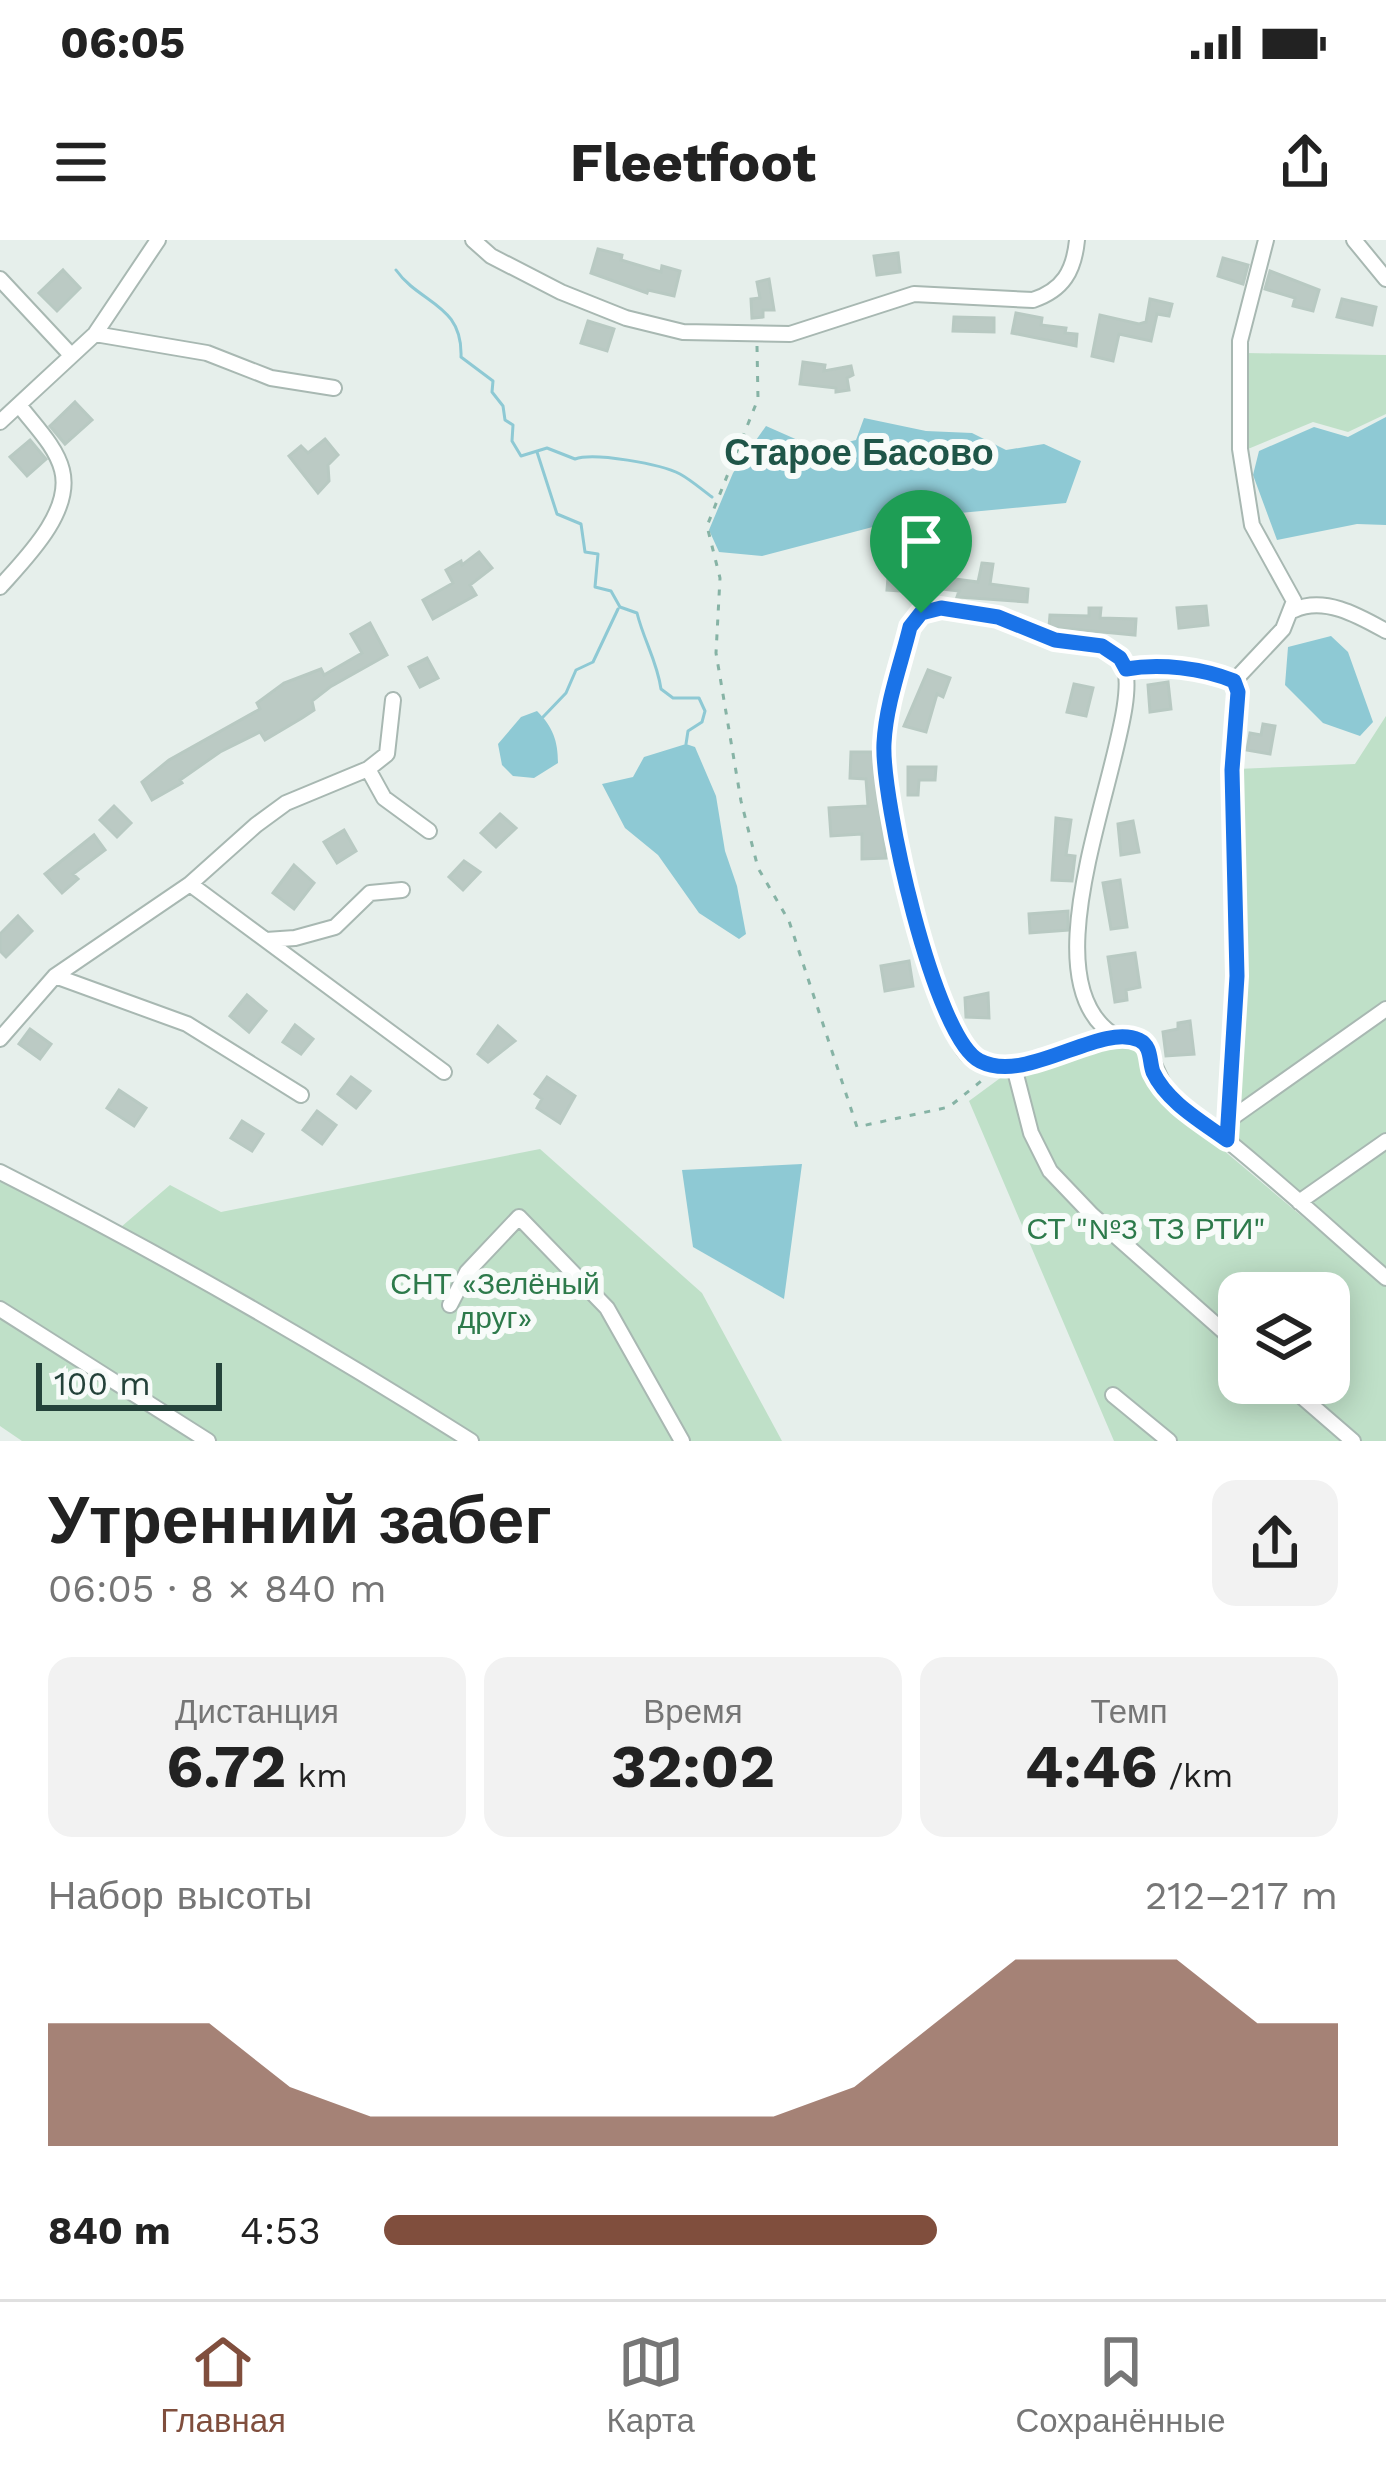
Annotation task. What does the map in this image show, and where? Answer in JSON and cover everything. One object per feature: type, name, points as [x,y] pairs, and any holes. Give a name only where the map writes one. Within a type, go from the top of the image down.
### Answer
[{"type":"street","points":[[0,422],[95,334],[158,240]]},
{"type":"street","points":[[473,240],[491,256],[526,274],[626,318],[682,332],[790,334],[914,294],[1033,300],[1050,294],[1069,278],[1077,240]]},
{"type":"street","points":[[1266,240],[1240,341],[1240,449],[1247,509],[1261,545],[1291,593],[1294,610]]},
{"type":"street","points":[[1354,240],[1386,279]]},
{"type":"street","points":[[0,279],[71,355]]},
{"type":"street","points":[[95,334],[208,353],[271,378],[334,388]]},
{"type":"street","points":[[0,587],[43,535],[63,488],[59,462],[19,405]]},
{"type":"street","points":[[1234,681],[1283,629],[1294,610],[1304,605],[1335,607],[1386,631]]},
{"type":"street","points":[[1117,1037],[1093,1019],[1082,991],[1078,948],[1083,882],[1122,714],[1126,669],[1120,658],[1102,646],[1055,640],[969,610],[941,608],[921,613],[910,627],[884,741],[885,776],[933,981],[966,1054],[986,1065],[1007,1067],[1117,1037],[1140,1040],[1172,1099],[1227,1140],[1386,1277]]},
{"type":"street","points":[[1126,669],[1145,665],[1234,681]]},
{"type":"street","points":[[1227,1140],[1237,976],[1232,770],[1238,692],[1234,681]]},
{"type":"street","points":[[0,1039],[55,976],[190,884],[286,803],[368,769],[387,754],[393,700]]},
{"type":"street","points":[[368,769],[385,798],[429,831]]},
{"type":"street","points":[[190,884],[444,1072]]},
{"type":"street","points":[[266,940],[335,927],[370,893],[402,890]]},
{"type":"street","points":[[55,976],[188,1024],[302,1095]]},
{"type":"street","points":[[1228,1120],[1386,1009]]},
{"type":"street","points":[[1007,1067],[1050,1171],[1092,1215],[1218,1326]]},
{"type":"street","points":[[1299,1202],[1386,1141]]},
{"type":"street","points":[[0,1172],[309,1339],[471,1441]]},
{"type":"street","points":[[450,1305],[467,1271],[519,1217],[607,1308],[682,1441]]},
{"type":"street","points":[[0,1310],[208,1441]]},
{"type":"street","points":[[1113,1395],[1169,1441]]},
{"type":"street","points":[[1310,1404],[1353,1441]]},
{"type":"path","points":[[757,333],[758,399],[707,526],[720,578],[716,652],[740,801],[758,868],[789,921],[856,1126],[949,1107],[1007,1067]]},
{"type":"green space","points":[[1245,353],[1386,355],[1386,414],[1348,432],[1313,422],[1248,449]]},
{"type":"green space","points":[[1386,716],[1386,1277],[1232,1134],[1239,1099],[1237,769],[1355,764]]},
{"type":"green space","name":"СТ \"№3 ТЗ РТИ\"","points":[[1106,1046],[1137,1047],[1149,1082],[1172,1107],[1386,1287],[1386,1441],[1114,1441],[969,1101],[1003,1076]]},
{"type":"green space","name":"СНТ «Зелёный друг»","points":[[540,1149],[702,1293],[782,1441],[22,1441],[0,1426],[0,1175],[114,1233],[170,1185],[221,1212]]},
{"type":"water","points":[[1386,417],[1386,525],[1357,524],[1277,540],[1253,475],[1259,451],[1314,427],[1348,437]]},
{"type":"water","points":[[864,418],[926,431],[972,433],[1006,450],[1044,444],[1081,461],[1066,503],[907,518],[762,556],[719,552],[709,530],[733,473],[766,426],[818,449],[856,440]]},
{"type":"water","points":[[1331,636],[1348,652],[1373,722],[1360,736],[1323,723],[1285,685],[1288,647]]},
{"type":"water","points":[[537,711],[554,735],[558,763],[534,778],[513,776],[502,765],[498,744],[521,717]]},
{"type":"water","points":[[686,744],[695,747],[716,796],[746,934],[739,939],[699,913],[658,855],[625,828],[602,784],[633,777],[644,757]]},
{"type":"water","points":[[802,1164],[784,1299],[693,1247],[682,1170]]},
{"type":"building","points":[[598,249],[661,272],[662,266],[680,271],[674,296],[647,293],[591,273]]},
{"type":"building","points":[[898,253],[900,272],[877,275],[874,256]]},
{"type":"building","points":[[1223,258],[1248,265],[1243,284],[1218,276]]},
{"type":"building","points":[[63,270],[80,288],[57,311],[39,293]]},
{"type":"building","points":[[1270,271],[1319,290],[1313,311],[1293,306],[1295,298],[1265,289]]},
{"type":"building","points":[[769,279],[774,310],[763,310],[763,317],[752,318],[751,299],[760,298],[757,282]]},
{"type":"building","points":[[1150,299],[1172,304],[1169,316],[1157,314],[1151,341],[1119,334],[1113,361],[1092,356],[1100,315],[1146,322]]},
{"type":"building","points":[[1342,299],[1376,307],[1372,325],[1337,317]]},
{"type":"building","points":[[1016,313],[1042,318],[1041,325],[1077,334],[1076,346],[1012,333]]},
{"type":"building","points":[[954,317],[994,318],[994,332],[953,331]]},
{"type":"building","points":[[588,321],[614,329],[607,351],[581,343]]},
{"type":"building","points":[[803,362],[825,365],[824,371],[851,366],[849,390],[800,384]]},
{"type":"building","points":[[75,402],[92,420],[65,444],[50,426]]},
{"type":"building","points":[[325,439],[338,455],[328,465],[329,481],[318,493],[289,456],[301,446],[308,453]]},
{"type":"building","points":[[30,440],[46,459],[27,476],[10,457]]},
{"type":"building","points":[[479,552],[492,568],[470,585],[476,595],[433,619],[423,600],[453,583],[446,570]]},
{"type":"building","points":[[982,563],[993,564],[990,584],[1028,589],[1027,602],[957,597],[959,591],[916,586],[916,592],[887,590],[889,565],[978,582]]},
{"type":"building","points":[[1206,606],[1208,625],[1179,628],[1177,608]]},
{"type":"building","points":[[1089,608],[1101,608],[1100,618],[1136,619],[1135,635],[1049,627],[1050,615],[1089,616]]},
{"type":"building","points":[[370,623],[387,655],[330,687],[312,701],[314,710],[302,718],[265,740],[260,732],[220,752],[152,800],[142,782],[169,760],[260,709],[257,703],[284,683],[321,669],[324,675],[362,653],[351,634]]},
{"type":"building","points":[[427,658],[438,678],[420,687],[409,667]]},
{"type":"building","points":[[928,670],[950,678],[943,697],[937,694],[926,732],[904,726]]},
{"type":"building","points":[[1168,682],[1171,709],[1150,712],[1148,685]]},
{"type":"building","points":[[1074,684],[1093,688],[1086,716],[1067,712]]},
{"type":"building","points":[[1263,724],[1275,726],[1270,754],[1247,750],[1250,733],[1261,735]]},
{"type":"building","points":[[851,752],[872,752],[886,858],[862,859],[862,834],[831,836],[829,808],[868,806],[866,779],[850,778]]},
{"type":"building","points":[[908,767],[936,767],[935,780],[919,780],[918,795],[908,795]]},
{"type":"building","points":[[114,806],[131,823],[117,837],[100,820]]},
{"type":"building","points":[[500,814],[516,828],[496,847],[481,833]]},
{"type":"building","points":[[1056,818],[1071,820],[1066,855],[1075,856],[1072,881],[1052,880]]},
{"type":"building","points":[[1133,821],[1139,852],[1121,855],[1118,824]]},
{"type":"building","points":[[344,830],[356,851],[337,863],[324,842]]},
{"type":"building","points":[[94,835],[105,850],[73,874],[78,879],[62,893],[45,874]]},
{"type":"building","points":[[464,861],[480,872],[463,890],[449,877]]},
{"type":"building","points":[[294,865],[314,883],[294,909],[273,893]]},
{"type":"building","points":[[1120,880],[1127,927],[1111,929],[1103,883]]},
{"type":"building","points":[[1068,911],[1068,930],[1030,933],[1029,914]]},
{"type":"building","points":[[18,916],[32,931],[6,957],[0,951],[0,934]]},
{"type":"building","points":[[1135,953],[1140,987],[1126,990],[1127,1000],[1115,1002],[1108,957]]},
{"type":"building","points":[[909,961],[913,986],[885,991],[881,966]]},
{"type":"building","points":[[988,993],[989,1018],[966,1017],[965,998]]},
{"type":"building","points":[[247,995],[266,1011],[249,1032],[230,1016]]},
{"type":"building","points":[[1190,1021],[1194,1054],[1166,1056],[1163,1032]]},
{"type":"building","points":[[295,1025],[313,1039],[301,1054],[283,1042]]},
{"type":"building","points":[[498,1026],[515,1041],[488,1062],[478,1054]]},
{"type":"building","points":[[30,1029],[51,1044],[40,1059],[19,1044]]},
{"type":"building","points":[[351,1077],[370,1091],[356,1108],[338,1094]]},
{"type":"building","points":[[547,1077],[575,1096],[560,1123],[537,1108],[542,1099],[535,1094]]},
{"type":"building","points":[[119,1090],[146,1108],[134,1126],[107,1108]]},
{"type":"building","points":[[317,1111],[336,1125],[322,1144],[303,1130]]},
{"type":"building","points":[[242,1121],[263,1134],[252,1151],[231,1138]]},
{"type":"waterway","points":[[396,270],[448,315],[460,339],[461,357],[493,381],[492,392],[503,406],[505,420],[513,425],[512,441],[521,456],[547,448],[575,459],[643,463],[680,474],[712,497]]},
{"type":"waterway","points":[[537,452],[557,514],[581,524],[585,552],[598,554],[595,587],[611,591],[620,607],[637,613],[661,689],[673,698],[699,698],[705,711],[702,722],[688,731],[686,744]]},
{"type":"waterway","points":[[543,717],[566,693],[576,670],[593,662],[618,609]]},
{"type":"district","name":"Старое Басово","points":[[859,452]]},
{"type":"route","points":[[941,608],[969,610],[1055,640],[1102,646],[1120,658],[1126,669],[1145,665],[1207,672],[1234,681],[1238,692],[1232,770],[1237,976],[1227,1140],[1172,1099],[1140,1040],[1117,1037],[1014,1067],[986,1065],[966,1054],[933,981],[885,776],[884,741],[891,704],[910,627],[921,613],[941,608]]}]
